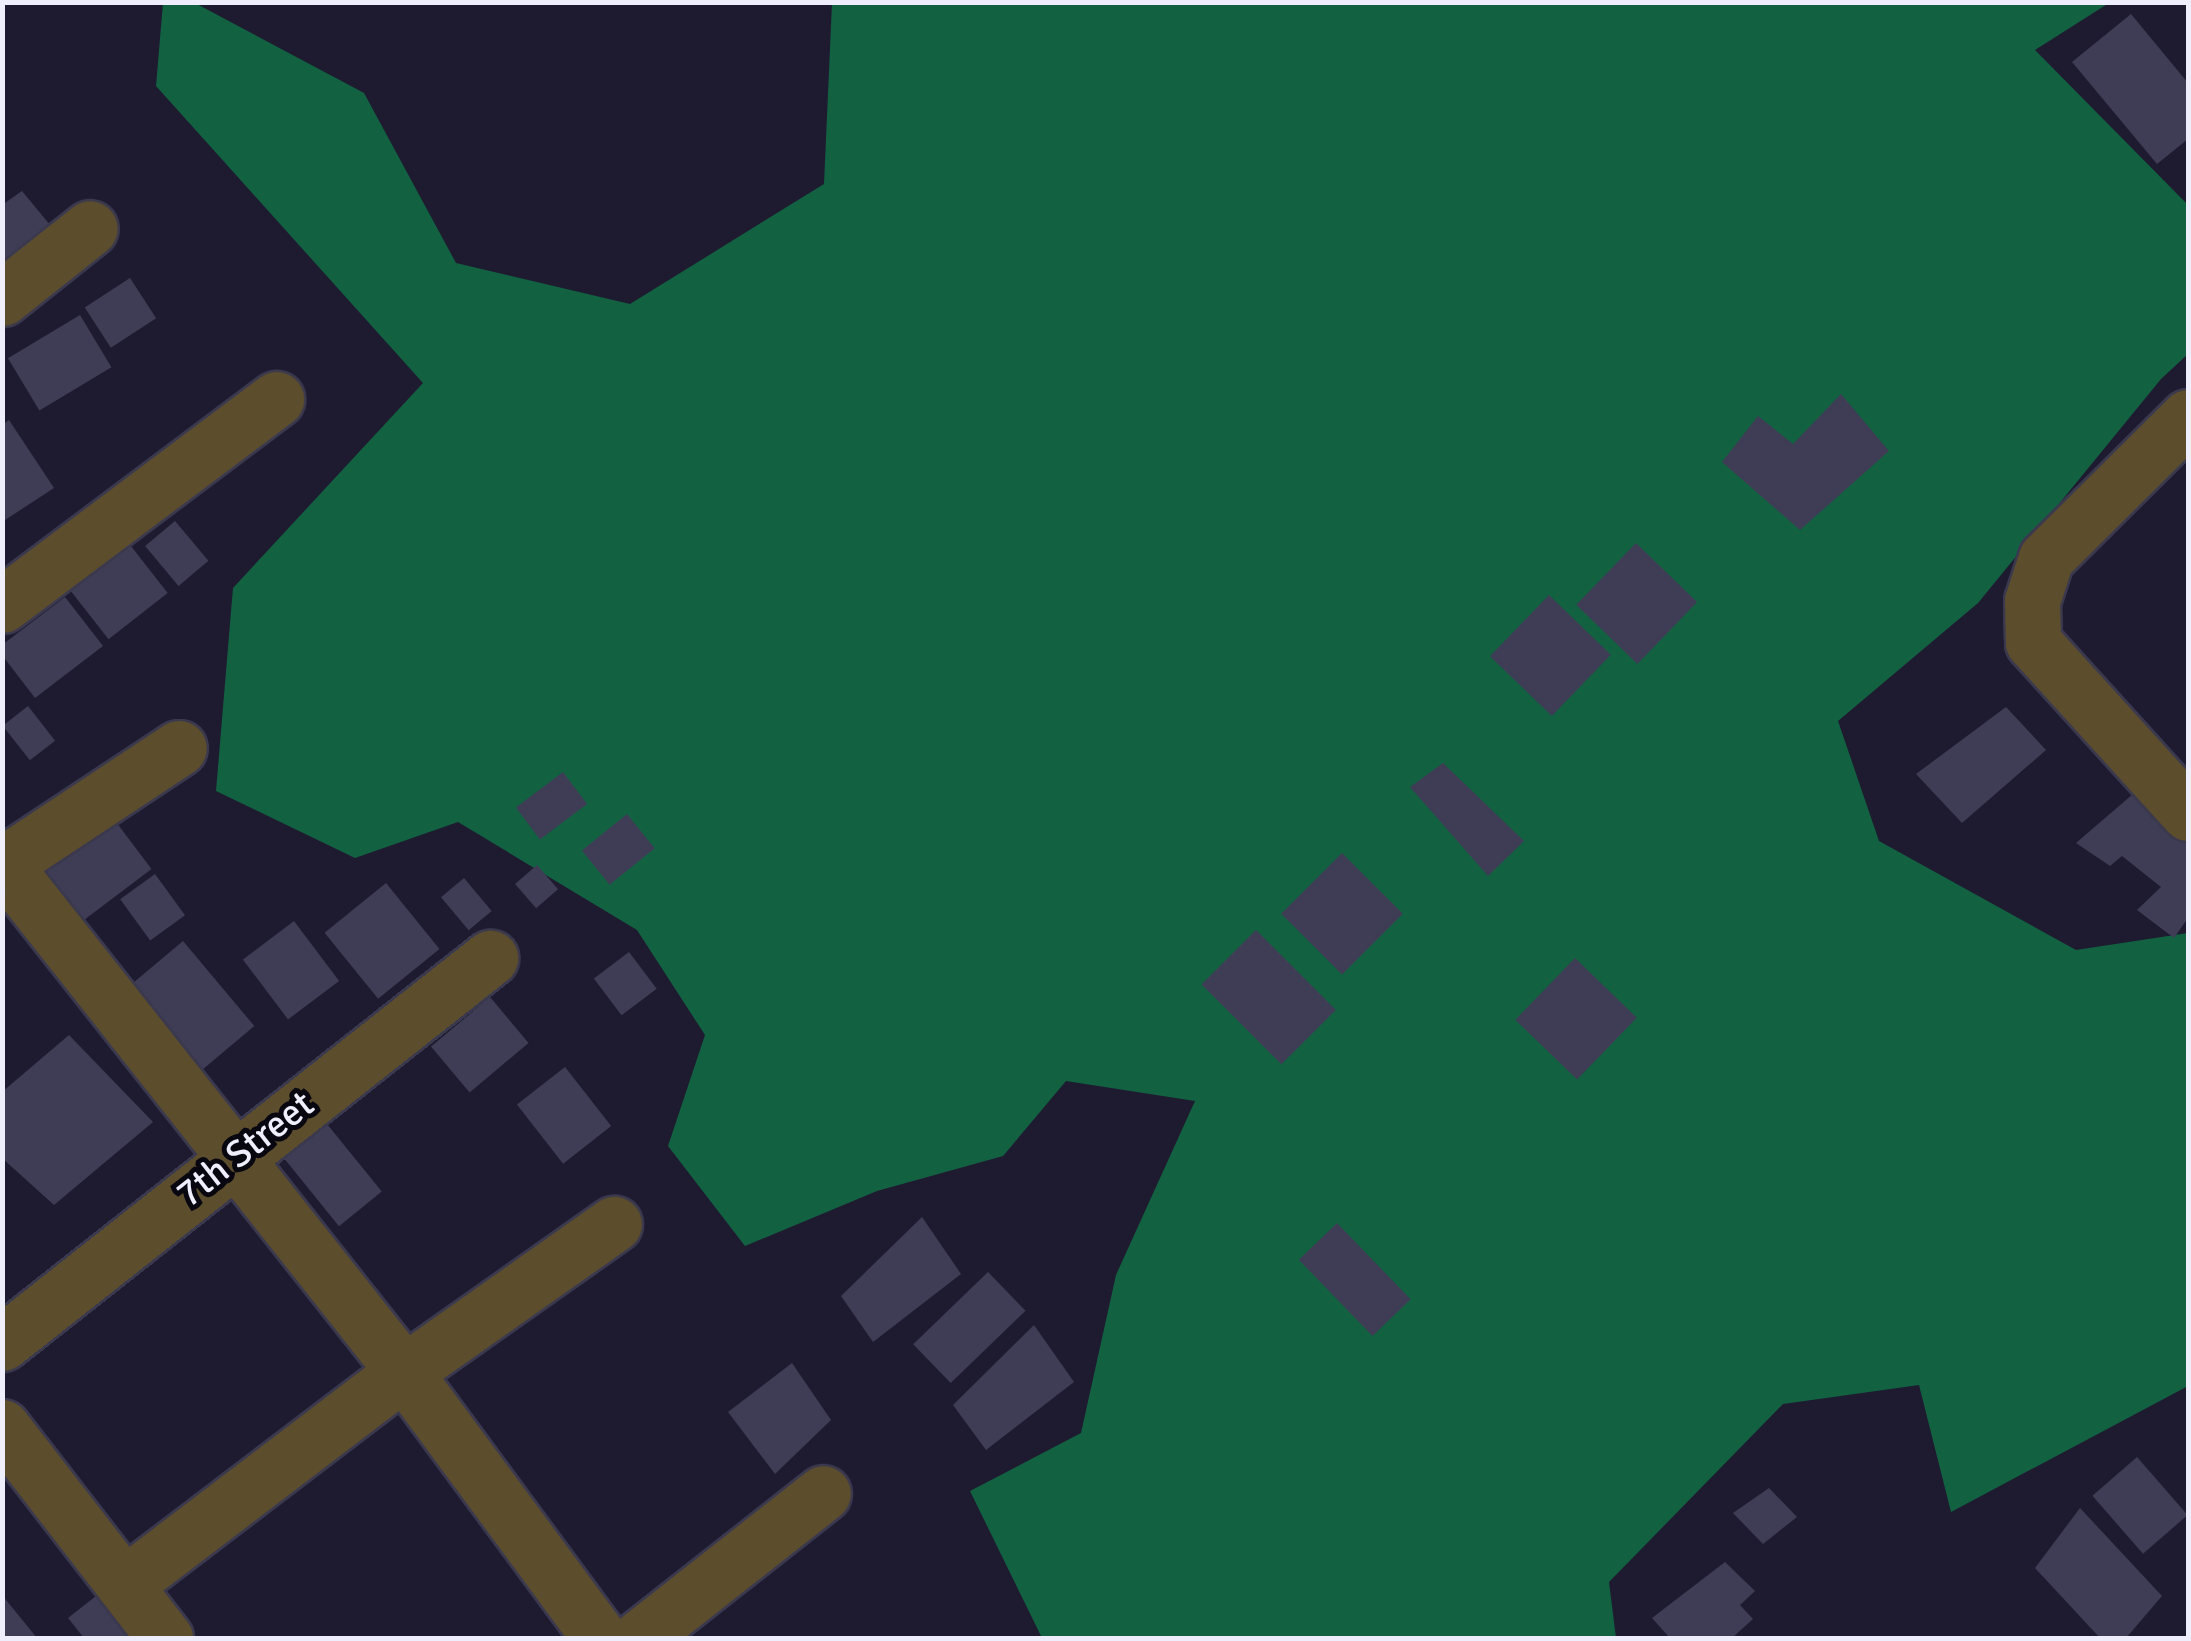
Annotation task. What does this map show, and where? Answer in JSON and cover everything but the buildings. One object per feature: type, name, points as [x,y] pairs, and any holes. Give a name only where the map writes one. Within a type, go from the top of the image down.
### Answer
[{"type":"street","points":[[2,298],[90,228]]},
{"type":"street","points":[[9,590],[276,400]]},
{"type":"street","points":[[2188,417],[2046,558],[2032,601],[2033,642],[2188,813]]},
{"type":"street","points":[[179,748],[3,864],[404,1372],[600,1638]]},
{"type":"street","name":"7th Street","points":[[2,1343],[490,958]]},
{"type":"street","points":[[124,1586],[404,1372],[614,1224]]},
{"type":"street","points":[[2,1427],[165,1638]]},
{"type":"street","points":[[639,1638],[823,1493]]},
{"type":"green space","points":[[163,3],[195,3],[364,93],[456,263],[630,304],[824,184],[832,3],[2109,3],[2035,50],[2188,205],[2188,354],[2161,379],[1978,603],[1838,721],[1879,841],[2076,950],[2188,933],[2188,1386],[1951,1512],[1919,1385],[1783,1404],[1609,1582],[1616,1638],[1042,1638],[970,1491],[1081,1433],[1116,1275],[1195,1101],[1066,1081],[1003,1156],[877,1191],[745,1246],[668,1146],[705,1035],[637,930],[458,822],[355,858],[216,791],[233,588],[423,383],[156,86]]}]
